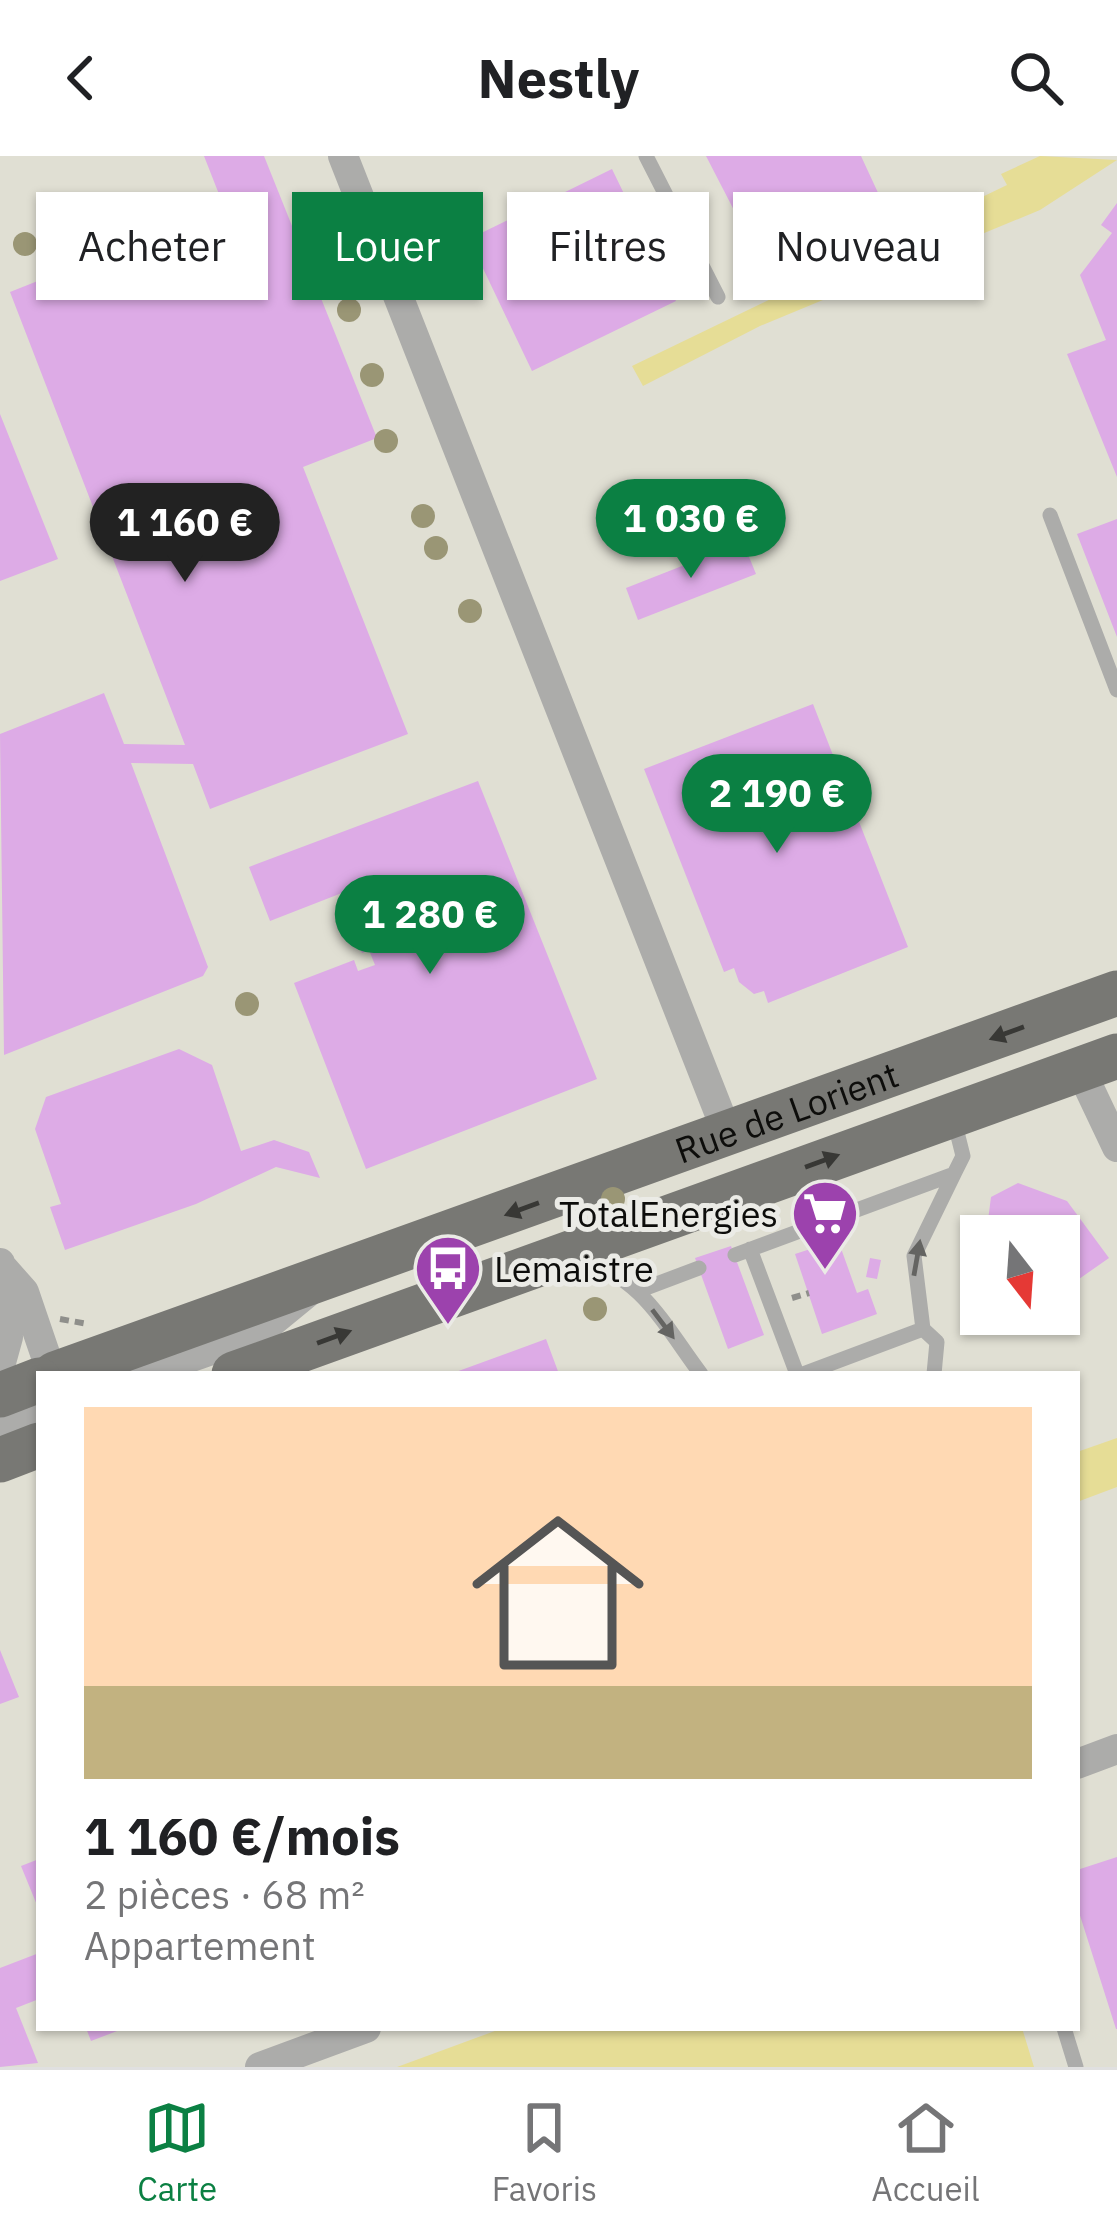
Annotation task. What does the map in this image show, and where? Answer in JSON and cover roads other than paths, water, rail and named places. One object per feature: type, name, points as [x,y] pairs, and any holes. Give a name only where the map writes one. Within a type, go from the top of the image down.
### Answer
[{"type":"main road","name":"Rue de Lorient","points":[[63,1371],[1117,993]]},
{"type":"main road","name":"Rue de Lorient","points":[[242,1371],[1098,1063]]},
{"type":"main road","points":[[0,1394],[36,1381]]},
{"type":"main road","points":[[0,1460],[36,1446]]},
{"type":"street","points":[[343,156],[728,1135]]},
{"type":"street","points":[[1098,1063],[1117,1147]]},
{"type":"street","points":[[0,1264],[8,1337],[0,1366]]},
{"type":"street","points":[[0,1264],[24,1292],[53,1371]]},
{"type":"street","name":"Rue de Lorient","points":[[151,1371],[256,1334],[321,1281]]},
{"type":"street","points":[[0,1428],[36,1411]]},
{"type":"street","points":[[1080,1763],[1117,1750]]},
{"type":"street","points":[[260,2067],[358,2031]]},
{"type":"lane","points":[[646,156],[718,297]]},
{"type":"lane","points":[[1050,514],[1117,690]]},
{"type":"lane","points":[[934,1371],[937,1342],[923,1329],[914,1256],[963,1156],[952,1114]]},
{"type":"lane","points":[[799,1371],[742,1252],[954,1174]]},
{"type":"lane","points":[[542,1262],[586,1263],[614,1271],[638,1291],[699,1371]]},
{"type":"lane","points":[[638,1291],[699,1268]]},
{"type":"lane","points":[[808,1371],[923,1329]]},
{"type":"lane","points":[[1065,2031],[1076,2067]]},
{"type":"place","name":"TotalEnergies","points":[[825,1272]]},
{"type":"place","name":"Lemaistre","points":[[448,1327]]}]
